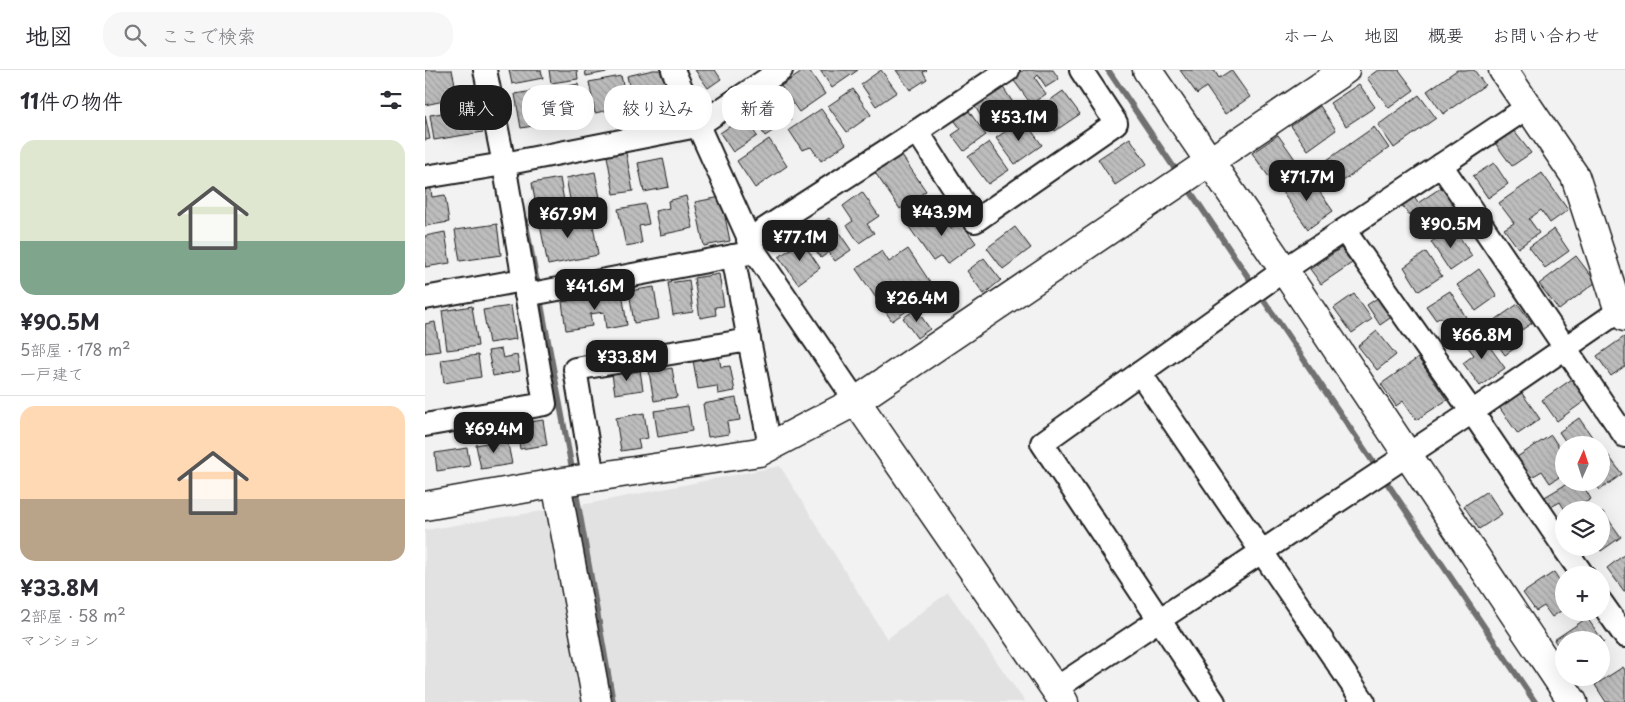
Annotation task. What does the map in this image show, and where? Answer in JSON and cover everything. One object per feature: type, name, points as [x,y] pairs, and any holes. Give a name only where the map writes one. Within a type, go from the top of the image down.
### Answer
[{"type":"street","points":[[425,424],[545,404],[485,70]]},
{"type":"street","points":[[673,70],[679,85]]},
{"type":"street","points":[[712,116],[781,70]]},
{"type":"street","points":[[425,298],[525,288],[733,256],[751,246],[1008,70]]},
{"type":"street","points":[[917,131],[975,221],[1116,123],[1081,70]]},
{"type":"street","points":[[1147,70],[1284,270],[1573,702]]},
{"type":"street","points":[[425,506],[593,477],[759,452],[855,401],[1345,70]]},
{"type":"street","points":[[699,130],[751,246],[855,401],[1060,695],[1158,620],[1472,412],[1565,348],[1622,314],[1575,176],[1503,70]]},
{"type":"street","points":[[1214,702],[1042,443],[1284,270],[1528,107]]},
{"type":"street","points":[[425,177],[503,164],[677,130]]},
{"type":"street","points":[[1441,165],[1625,436]]},
{"type":"street","points":[[1344,230],[1555,534]]},
{"type":"street","points":[[733,256],[770,446]]},
{"type":"street","points":[[593,477],[575,369],[749,340]]},
{"type":"street","points":[[1140,373],[1364,702]]},
{"type":"street","points":[[557,483],[597,702]]},
{"type":"street","points":[[1610,615],[1625,636]]},
{"type":"shaded area","points":[[780,466],[887,639],[948,592],[1025,702],[425,702],[425,530],[592,503]]},
{"type":"building","points":[[425,70],[452,70],[455,85],[440,85],[440,102],[425,105]]},
{"type":"building","points":[[509,70],[541,70],[543,78],[512,84]]},
{"type":"building","points":[[549,70],[577,70],[578,79],[551,83]]},
{"type":"building","points":[[585,70],[612,70],[612,71],[586,76]]},
{"type":"building","points":[[653,70],[663,70],[666,85],[629,85],[627,76]]},
{"type":"building","points":[[695,70],[715,70],[721,79],[712,85],[706,85]]},
{"type":"building","points":[[805,70],[809,70],[825,94],[799,112],[794,105],[794,85],[782,85]]},
{"type":"building","points":[[820,70],[858,70],[832,88]]},
{"type":"building","points":[[881,70],[897,92],[876,106],[861,84]]},
{"type":"building","points":[[896,70],[927,70],[923,72],[927,79],[910,90]]},
{"type":"building","points":[[1024,70],[1053,70],[1059,79],[1046,87],[1038,75],[1035,78],[1046,94],[1031,104],[1012,78]]},
{"type":"building","points":[[1180,70],[1214,70],[1219,78],[1231,70],[1250,97],[1225,114],[1206,87],[1197,94]]},
{"type":"building","points":[[1378,70],[1399,70],[1414,90],[1389,108],[1367,78]]},
{"type":"building","points":[[1457,70],[1474,70],[1485,85],[1443,114],[1427,91]]},
{"type":"building","points":[[621,76],[623,85],[604,85],[604,111],[595,113],[594,85],[590,85],[589,82]]},
{"type":"building","points":[[1359,84],[1375,107],[1346,126],[1330,103]]},
{"type":"building","points":[[1002,86],[1018,110],[989,129],[974,105]]},
{"type":"building","points":[[853,89],[871,115],[847,132],[828,106]]},
{"type":"building","points":[[1063,91],[1080,114],[1055,131],[1039,108]]},
{"type":"building","points":[[522,93],[522,128],[521,128],[515,94]]},
{"type":"building","points":[[1419,95],[1436,118],[1394,148],[1378,125]]},
{"type":"building","points":[[1320,106],[1336,130],[1308,150],[1291,126]]},
{"type":"building","points":[[821,109],[846,144],[821,161],[811,147],[802,150],[789,130],[794,130],[794,127]]},
{"type":"building","points":[[968,110],[986,135],[964,151],[952,135],[961,129],[954,120]]},
{"type":"building","points":[[440,113],[440,130],[483,130],[483,132],[434,140],[430,115]]},
{"type":"building","points":[[425,115],[430,139],[425,140]]},
{"type":"building","points":[[1023,119],[1042,145],[1015,164],[996,138]]},
{"type":"building","points":[[1510,126],[1531,153],[1512,166],[1492,139]]},
{"type":"building","points":[[1374,127],[1389,148],[1332,189],[1317,167]]},
{"type":"building","points":[[724,130],[753,130],[757,136],[733,152],[720,133]]},
{"type":"building","points":[[761,130],[774,130],[765,136]]},
{"type":"building","points":[[1278,135],[1302,169],[1276,187],[1252,153]]},
{"type":"building","points":[[1130,138],[1147,164],[1115,185],[1098,159]]},
{"type":"building","points":[[769,139],[787,166],[755,188],[737,161]]},
{"type":"building","points":[[989,142],[1009,170],[988,184],[968,157]]},
{"type":"building","points":[[626,153],[633,191],[614,194],[607,156]]},
{"type":"building","points":[[900,153],[926,191],[900,209],[874,171]]},
{"type":"building","points":[[663,158],[669,187],[644,192],[638,163]]},
{"type":"building","points":[[1494,163],[1508,184],[1488,198],[1473,176]]},
{"type":"building","points":[[595,172],[600,198],[571,204],[566,178]]},
{"type":"building","points":[[1542,173],[1568,210],[1550,223],[1541,210],[1529,219],[1539,233],[1518,248],[1504,229],[1514,223],[1499,203]]},
{"type":"building","points":[[1307,174],[1333,211],[1308,229],[1282,192]]},
{"type":"building","points":[[560,178],[565,207],[537,212],[532,183]]},
{"type":"building","points":[[430,183],[432,197],[445,195],[449,222],[425,226],[425,184]]},
{"type":"building","points":[[1442,187],[1456,208],[1429,226],[1417,209],[1409,215],[1400,202],[1412,194],[1418,203]]},
{"type":"building","points":[[862,192],[879,216],[867,224],[874,233],[859,243],[847,225],[853,221],[843,206]]},
{"type":"building","points":[[686,196],[693,228],[660,235],[655,211],[669,208],[668,201]]},
{"type":"building","points":[[721,197],[730,241],[704,246],[695,202]]},
{"type":"building","points":[[645,204],[649,224],[639,226],[642,243],[626,246],[618,209]]},
{"type":"building","points":[[936,208],[951,229],[961,222],[976,243],[947,264],[941,256],[933,261],[909,227]]},
{"type":"building","points":[[582,213],[585,226],[593,225],[598,255],[548,265],[539,220]]},
{"type":"building","points":[[829,218],[851,250],[835,261],[829,252],[821,258],[805,235]]},
{"type":"building","points":[[497,224],[501,255],[460,261],[455,230]]},
{"type":"building","points":[[1015,227],[1031,248],[1003,269],[987,248]]},
{"type":"building","points":[[1453,227],[1472,256],[1450,271],[1431,242]]},
{"type":"building","points":[[1554,229],[1569,251],[1545,268],[1529,247]]},
{"type":"building","points":[[445,232],[450,263],[425,267],[425,236]]},
{"type":"building","points":[[802,241],[820,268],[798,284],[779,257]]},
{"type":"building","points":[[1341,248],[1352,263],[1321,284],[1310,269]]},
{"type":"building","points":[[908,249],[932,285],[920,293],[913,283],[900,293],[911,308],[892,321],[856,269],[882,251],[889,262]]},
{"type":"building","points":[[1426,252],[1442,276],[1419,291],[1404,267]]},
{"type":"building","points":[[1576,256],[1596,282],[1559,310],[1539,284]]},
{"type":"building","points":[[984,258],[1001,280],[984,294],[967,271]]},
{"type":"building","points":[[1479,269],[1497,296],[1476,311],[1457,285]]},
{"type":"building","points":[[719,274],[724,306],[715,307],[716,315],[700,318],[694,278]]},
{"type":"building","points":[[689,280],[693,312],[673,315],[668,283]]},
{"type":"building","points":[[654,287],[659,319],[634,323],[629,291]]},
{"type":"building","points":[[1450,291],[1467,319],[1449,330],[1441,317],[1436,320],[1426,306]]},
{"type":"building","points":[[622,292],[627,325],[606,329],[604,312],[590,314],[592,326],[566,330],[562,302]]},
{"type":"building","points":[[1354,294],[1372,319],[1352,333],[1334,308]]},
{"type":"building","points":[[1379,297],[1393,316],[1380,325],[1367,305]]},
{"type":"building","points":[[1518,304],[1532,323],[1514,335],[1521,344],[1505,355],[1485,327]]},
{"type":"building","points":[[472,306],[478,346],[447,350],[442,311]]},
{"type":"building","points":[[511,306],[516,339],[489,343],[483,310]]},
{"type":"building","points":[[916,309],[930,329],[917,338],[903,318]]},
{"type":"building","points":[[435,322],[440,351],[425,353],[425,324]]},
{"type":"building","points":[[1377,331],[1396,355],[1377,370],[1358,346]]},
{"type":"building","points":[[1479,332],[1505,368],[1480,386],[1463,363],[1474,355],[1464,342]]},
{"type":"building","points":[[1624,337],[1625,366],[1611,376],[1597,356]]},
{"type":"building","points":[[501,349],[503,358],[517,355],[520,371],[493,376],[488,351]]},
{"type":"building","points":[[478,355],[481,377],[444,383],[441,360]]},
{"type":"building","points":[[719,356],[721,367],[730,366],[735,391],[718,394],[717,386],[698,389],[693,360]]},
{"type":"building","points":[[1418,358],[1447,400],[1416,420],[1403,401],[1396,406],[1381,384]]},
{"type":"building","points":[[672,368],[677,397],[654,401],[649,372]]},
{"type":"building","points":[[640,370],[643,390],[615,394],[612,374]]},
{"type":"building","points":[[1572,379],[1586,400],[1557,421],[1542,400]]},
{"type":"building","points":[[1521,392],[1540,419],[1518,434],[1499,407]]},
{"type":"building","points":[[736,398],[740,420],[727,422],[729,434],[708,437],[703,404]]},
{"type":"building","points":[[688,406],[692,431],[658,437],[654,411]]},
{"type":"building","points":[[644,413],[648,438],[638,440],[640,448],[621,451],[616,418]]},
{"type":"building","points":[[1579,418],[1591,436],[1562,436],[1559,432]]},
{"type":"building","points":[[543,420],[547,445],[520,449],[516,424]]},
{"type":"building","points":[[1551,435],[1555,441],[1555,480],[1550,483],[1542,471],[1530,478],[1517,457]]},
{"type":"building","points":[[507,439],[512,464],[481,469],[476,445]]},
{"type":"building","points":[[467,448],[470,466],[437,471],[435,453]]},
{"type":"building","points":[[1610,458],[1622,474],[1610,483]]},
{"type":"building","points":[[1487,491],[1502,514],[1479,529],[1464,506]]},
{"type":"building","points":[[1555,491],[1586,491],[1591,499],[1588,501],[1555,501],[1555,505],[1549,508],[1543,498]]},
{"type":"building","points":[[1610,522],[1621,537],[1610,545]]},
{"type":"building","points":[[1625,554],[1625,591],[1610,572],[1610,566]]},
{"type":"building","points":[[1554,572],[1555,615],[1552,617],[1544,606],[1536,611],[1523,593]]},
{"type":"building","points":[[1582,621],[1589,621],[1596,631],[1568,631]]},
{"type":"building","points":[[1623,667],[1625,670],[1625,702],[1606,702],[1596,686],[1610,686],[1610,675]]},
{"type":"waterway","points":[[1108,70],[1179,175]]},
{"type":"waterway","points":[[1186,185],[1535,702]]},
{"type":"waterway","points":[[525,219],[573,474]]},
{"type":"waterway","points":[[575,487],[613,702]]}]
